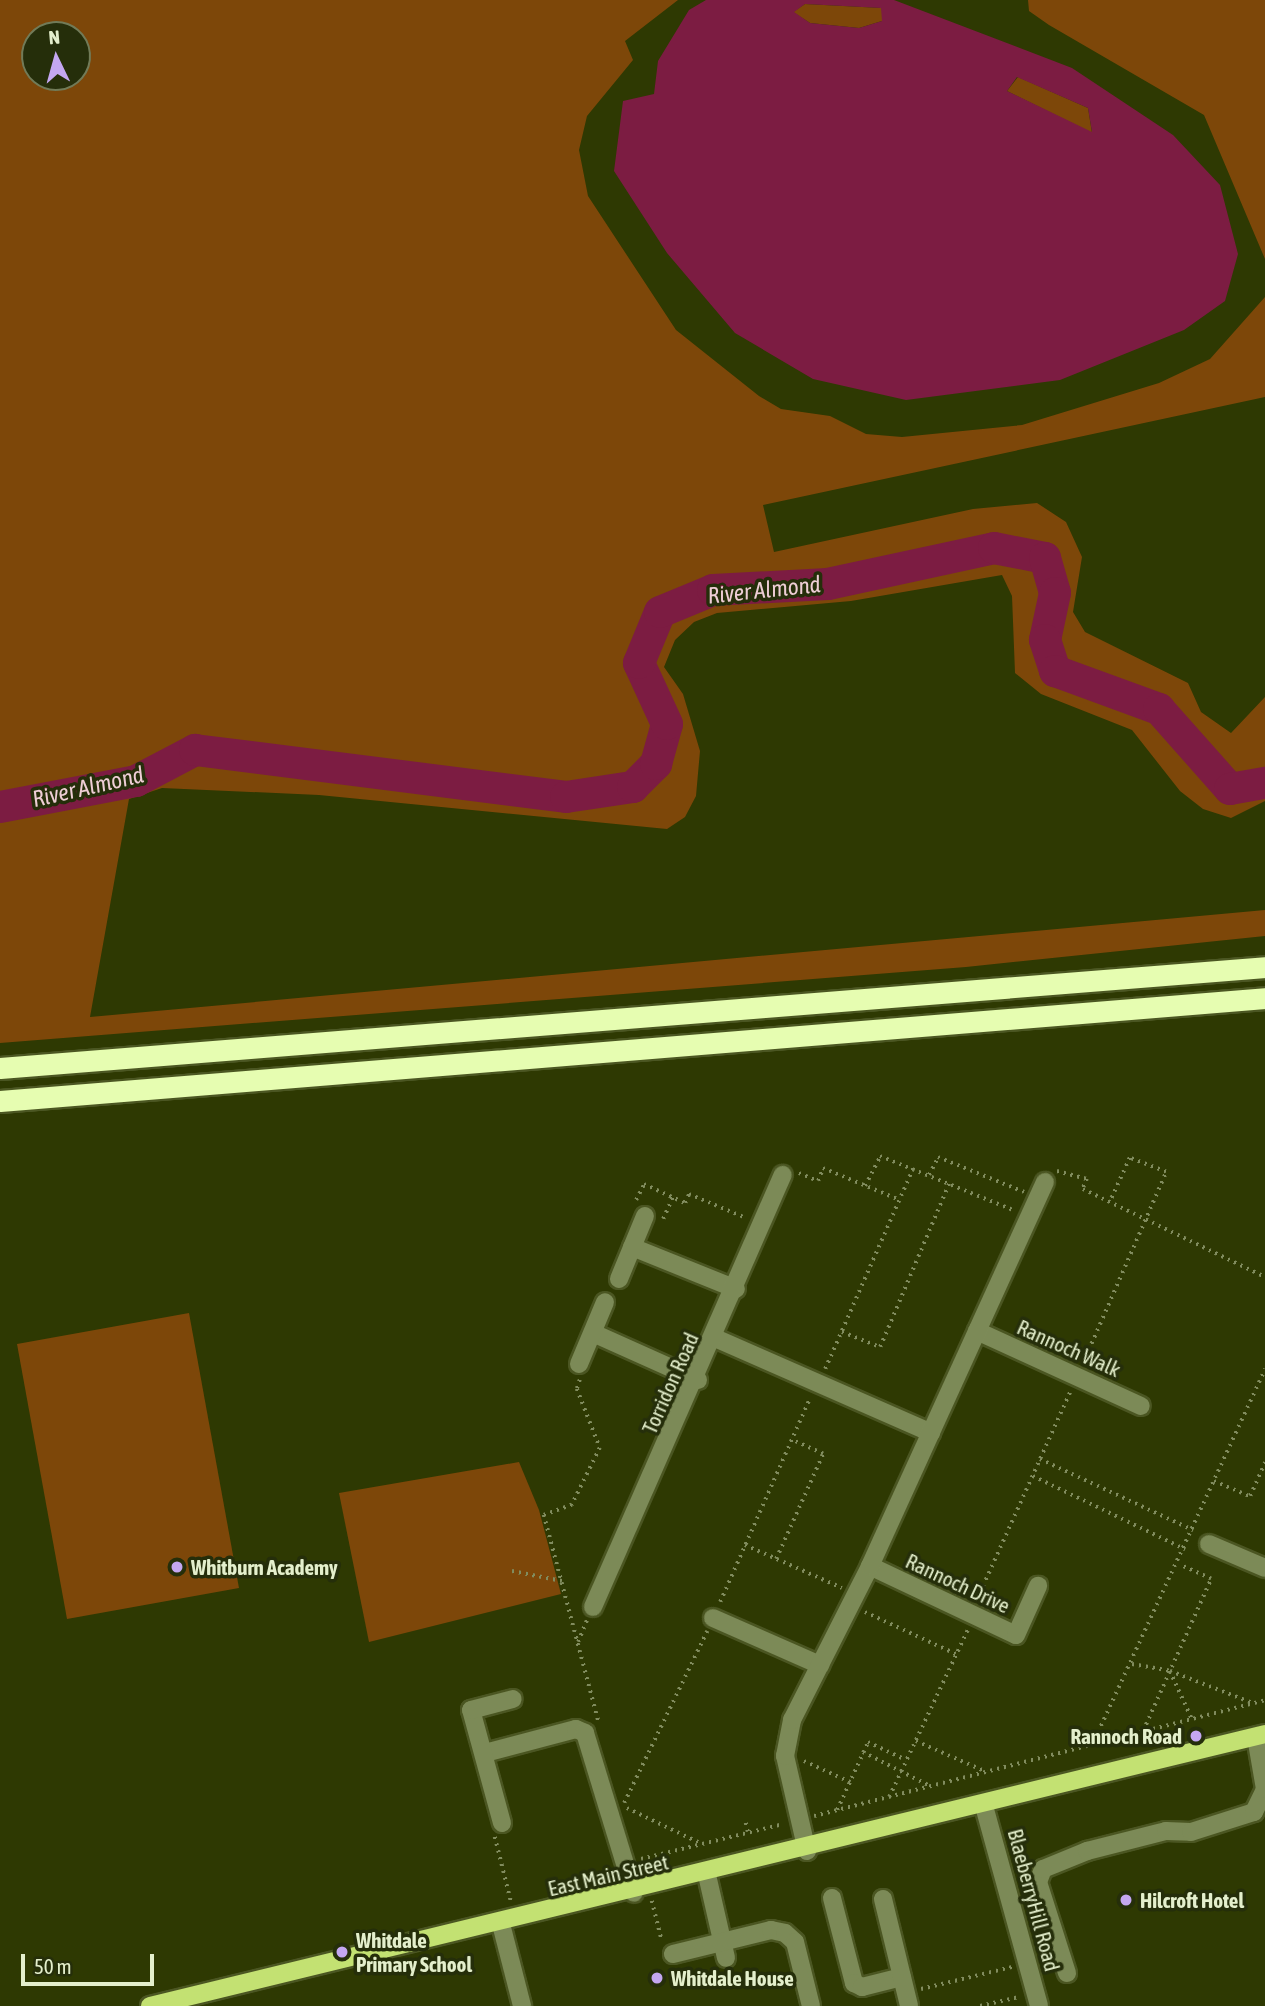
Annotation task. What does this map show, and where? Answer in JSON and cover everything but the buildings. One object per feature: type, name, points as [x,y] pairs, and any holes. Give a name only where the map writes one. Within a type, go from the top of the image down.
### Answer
[{"type":"highway","points":[[0,1068],[1265,967]]},
{"type":"highway","points":[[0,1101],[1265,998]]},
{"type":"main road","name":"East Main Street","points":[[150,2006],[986,1811],[1260,1735]]},
{"type":"street","name":"Torridon Road","points":[[593,1607],[698,1380],[783,1175]]},
{"type":"street","points":[[807,1851],[785,1752],[792,1720],[870,1566],[977,1331],[1033,1217],[1042,1190]]},
{"type":"street","points":[[619,1279],[632,1247],[638,1213]]},
{"type":"street","points":[[632,1247],[736,1289]]},
{"type":"street","points":[[579,1364],[606,1302]]},
{"type":"street","name":"Rannoch Walk","points":[[977,1331],[1141,1406]]},
{"type":"street","points":[[593,1333],[698,1380]]},
{"type":"street","points":[[715,1338],[931,1433]]},
{"type":"street","points":[[1209,1544],[1265,1568]]},
{"type":"street","name":"Rannoch Drive","points":[[870,1566],[1016,1635],[1038,1586]]},
{"type":"street","points":[[713,1618],[820,1665]]},
{"type":"street","points":[[502,1823],[485,1753],[471,1710],[513,1699]]},
{"type":"street","points":[[485,1753],[576,1729],[585,1733],[642,1891]]},
{"type":"street","points":[[1067,1973],[1051,1938],[1038,1882],[1043,1869],[1087,1852],[1166,1831],[1191,1832],[1254,1812],[1265,1789],[1260,1735]]},
{"type":"street","name":"BlaeberryHill Road","points":[[986,1811],[1037,1999]]},
{"type":"street","points":[[706,1875],[724,1950]]},
{"type":"street","points":[[832,1898],[854,1983],[862,1987],[906,1992],[883,1899]]},
{"type":"street","points":[[508,1922],[522,2006]]},
{"type":"street","points":[[670,1955],[724,1950],[771,1930],[785,1933],[795,1942],[811,2006]]},
{"type":"street","points":[[1025,1955],[1051,1938]]},
{"type":"path","points":[[865,1186],[880,1156],[1033,1217]]},
{"type":"path","points":[[929,1175],[938,1157],[1042,1190],[1060,1167],[1087,1179],[1083,1189],[1265,1278]]},
{"type":"path","points":[[783,1175],[797,1172],[818,1181],[823,1168],[900,1200]]},
{"type":"path","points":[[819,1383],[913,1169]]},
{"type":"path","points":[[638,1213],[643,1184],[762,1225]]},
{"type":"path","points":[[841,1332],[880,1347],[949,1184]]},
{"type":"path","points":[[579,1364],[586,1367],[577,1389],[600,1448],[572,1505],[544,1515],[602,1734]]},
{"type":"path","points":[[1092,1745],[1179,1564],[1265,1369]]},
{"type":"path","points":[[776,1559],[823,1454],[792,1440]]},
{"type":"path","points":[[1040,1459],[1193,1530]]},
{"type":"path","points":[[1214,1481],[1250,1496],[1265,1462]]},
{"type":"path","points":[[1033,1476],[1185,1549]]},
{"type":"path","points":[[745,1545],[957,1654]]},
{"type":"path","points":[[1143,1731],[1211,1579],[1179,1564]]},
{"type":"path","points":[[512,1571],[562,1581]]},
{"type":"path","points":[[889,1797],[957,1654],[970,1615]]},
{"type":"path","points":[[1132,1664],[1170,1671],[1254,1703]]},
{"type":"path","points":[[1170,1671],[1192,1719]]},
{"type":"path","points":[[632,1849],[635,1860],[1265,1700]]},
{"type":"path","points":[[916,1741],[987,1772]]},
{"type":"path","points":[[837,1810],[867,1742],[906,1760]]},
{"type":"path","points":[[785,1752],[850,1782]]},
{"type":"path","points":[[863,1752],[930,1786]]},
{"type":"path","points":[[618,1793],[624,1816]]},
{"type":"path","points":[[502,1823],[495,1837],[508,1922]]},
{"type":"path","points":[[746,1823],[748,1832]]},
{"type":"path","points":[[642,1891],[670,1955]]},
{"type":"path","points":[[906,1992],[1025,1955]]},
{"type":"path","points":[[980,2006],[1037,1999]]},
{"type":"shaded area","points":[[0,0],[678,0],[625,41],[633,60],[587,116],[579,150],[588,196],[676,330],[759,396],[781,409],[830,416],[866,434],[902,437],[1022,425],[1159,383],[1210,359],[1265,297],[1265,397],[763,505],[774,552],[973,509],[1037,503],[1066,522],[1082,557],[1073,612],[1085,632],[1188,683],[1201,712],[1231,733],[1265,697],[1265,801],[1231,818],[1203,809],[1180,791],[1132,730],[1041,694],[1015,673],[1012,596],[1002,575],[851,601],[717,613],[694,622],[675,640],[664,667],[683,694],[700,751],[696,796],[685,817],[667,829],[319,795],[162,788],[129,799],[90,1017],[1265,910],[1265,936],[966,967],[0,1043]]},
{"type":"shaded area","points":[[706,0],[894,0],[1072,68],[1173,135],[1220,185],[1238,254],[1225,301],[1184,330],[1060,380],[906,400],[813,379],[735,333],[667,253],[614,171],[623,101],[654,94],[658,61],[689,10]],"holes":[[[805,4],[881,8],[882,21],[859,28],[810,23],[794,12]],[[1017,77],[1088,108],[1092,132],[1007,91]]]},
{"type":"shaded area","points":[[1028,0],[1265,0],[1265,259],[1204,115],[1049,25],[1029,11]]},
{"type":"shaded area","points":[[805,4],[882,8],[882,21],[859,28],[810,23],[793,12]]},
{"type":"shaded area","points":[[1018,77],[1088,108],[1092,133],[1007,91]]},
{"type":"shaded area","points":[[189,1313],[239,1588],[67,1619],[17,1344]]},
{"type":"shaded area","points":[[519,1462],[539,1510],[561,1594],[369,1642],[339,1493]]},
{"type":"waterway","name":"River Almond","points":[[0,807],[136,781],[195,750],[566,797],[633,787],[656,764],[667,724],[639,663],[660,612],[713,590],[828,584],[994,548],[1045,558],[1055,593],[1045,640],[1055,671],[1159,709],[1230,789],[1265,783]]},
{"type":"place","name":"Whitburn Academy","points":[[177,1567]]},
{"type":"place","name":"Rannoch Road","points":[[1196,1736]]},
{"type":"place","name":"Hilcroft Hotel","points":[[1126,1900]]},
{"type":"place","name":"Whitdale Primary School","points":[[342,1952]]},
{"type":"place","name":"Whitdale House","points":[[657,1978]]}]
